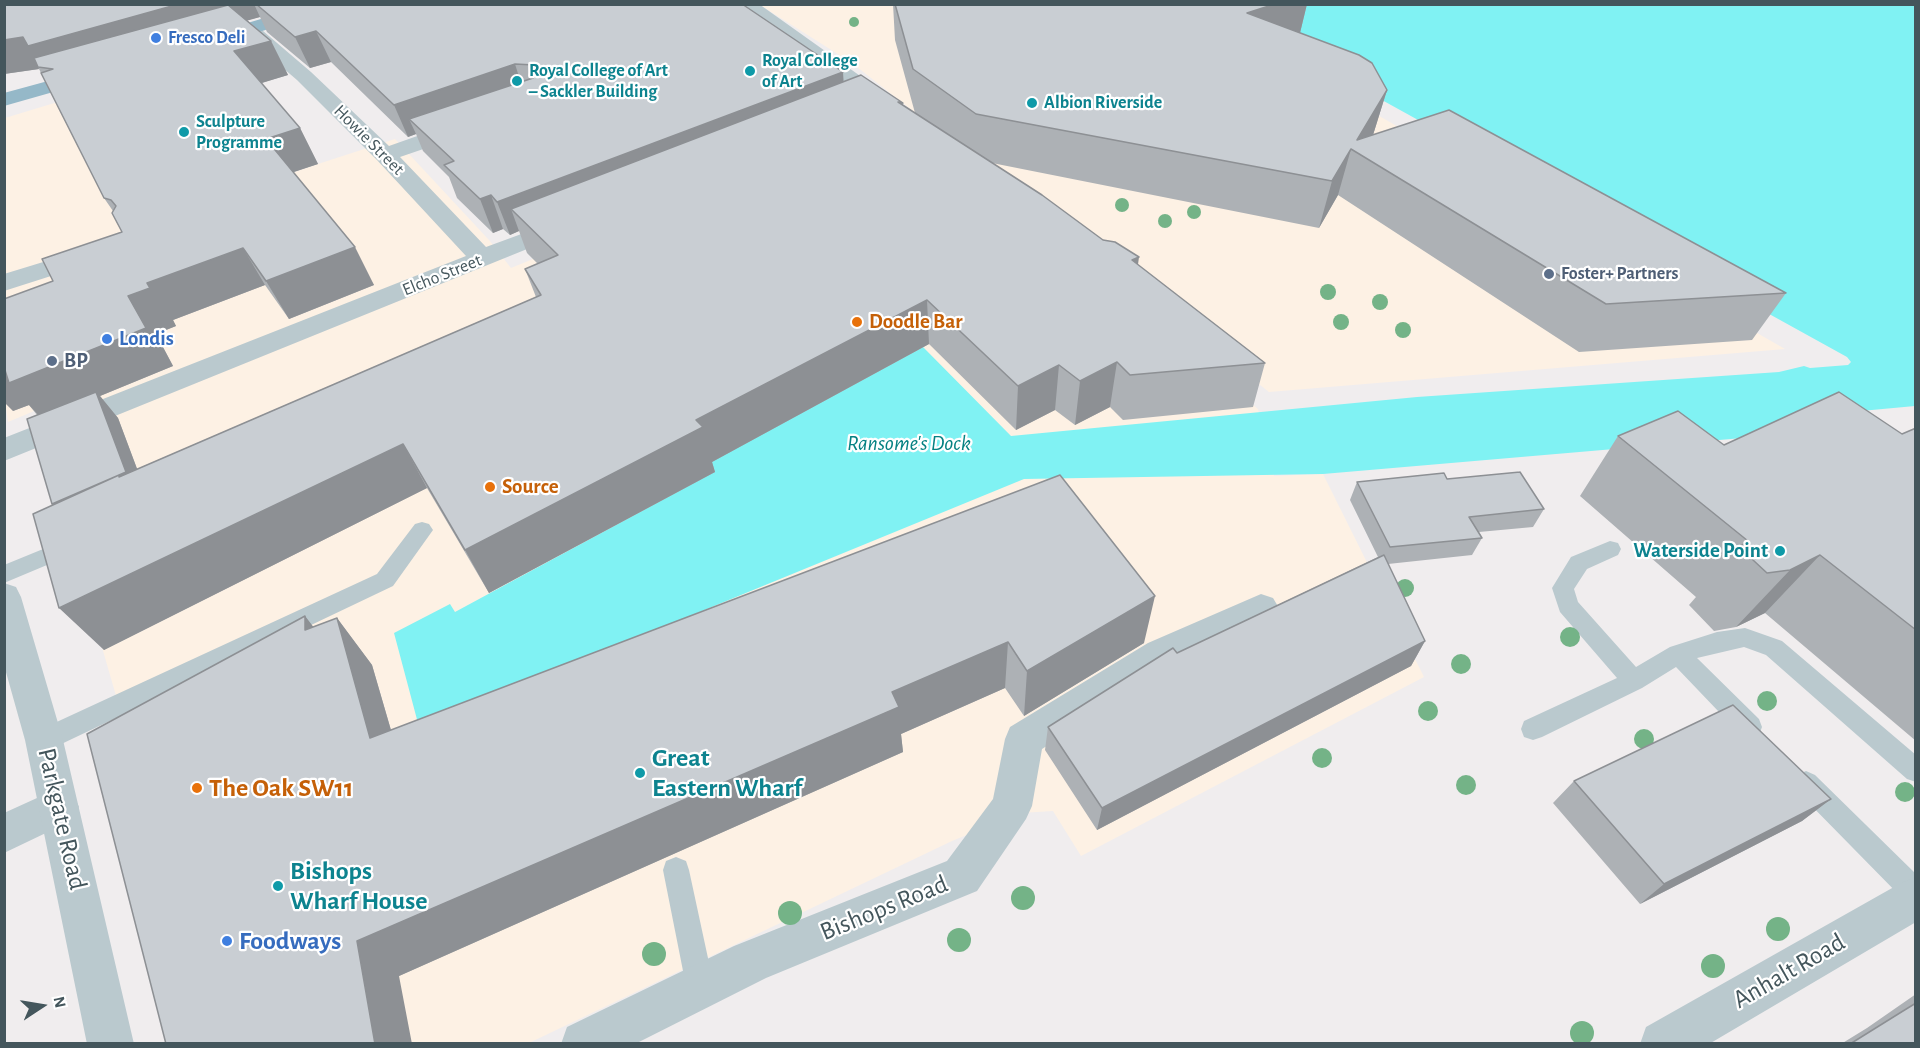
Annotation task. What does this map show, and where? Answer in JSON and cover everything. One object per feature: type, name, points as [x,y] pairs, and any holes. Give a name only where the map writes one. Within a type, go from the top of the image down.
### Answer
[{"type":"highway","points":[[196,45],[333,4]]},
{"type":"highway","points":[[4,100],[110,70]]},
{"type":"street","points":[[746,4],[907,121]]},
{"type":"street","name":"Howie Street","points":[[249,30],[303,76],[385,155],[482,258]]},
{"type":"street","points":[[857,109],[879,100]]},
{"type":"street","points":[[385,155],[478,122]]},
{"type":"street","name":"Elcho Street","points":[[4,450],[581,218]]},
{"type":"street","points":[[4,283],[115,248]]},
{"type":"street","name":"Parkgate Road","points":[[4,597],[44,740],[111,1044]]},
{"type":"street","name":"Bishops Road","points":[[584,1044],[750,962],[962,876],[1012,807],[1024,739],[1161,654],[1261,608]]},
{"type":"street","points":[[4,834],[59,807]]},
{"type":"street","name":"Anhalt Road","points":[[1663,1044],[1916,898]]},
{"type":"lane","points":[[44,740],[386,580],[422,530]]},
{"type":"lane","points":[[4,575],[87,539]]},
{"type":"lane","points":[[1610,549],[1579,563],[1563,588],[1568,606],[1634,681]]},
{"type":"lane","points":[[1533,729],[1634,681],[1678,654],[1717,642],[1745,637],[1774,648],[1916,771]]},
{"type":"lane","points":[[1678,654],[1767,744]]},
{"type":"lane","points":[[1792,768],[1916,893]]},
{"type":"lane","points":[[676,870],[700,986]]},
{"type":"shaded area","points":[[760,5],[1186,5],[1785,349],[1269,392],[852,63]]},
{"type":"shaded area","points":[[61,101],[128,230],[395,139],[489,240],[511,268],[816,143],[1088,271],[1258,409],[1274,476],[1323,474],[1424,677],[1081,856],[1053,811],[1021,813],[952,841],[529,1043],[216,1043],[76,557],[39,409],[8,422],[5,401],[5,118]]},
{"type":"water","name":"Ransome's Dock","points":[[1210,5],[1915,5],[1915,406],[1861,411],[1859,428],[1323,474],[1024,479],[419,727],[394,633],[450,604],[455,612],[714,472],[707,464],[923,347],[1011,436],[1417,397],[1779,372],[1804,366],[1810,368],[1848,365],[1851,362],[1847,357]]},
{"type":"building","points":[[4,4],[179,4],[28,46],[23,37],[4,40]]},
{"type":"building","points":[[256,4],[742,4],[843,72],[497,202],[491,195],[480,199],[444,165],[454,161],[409,119],[533,78],[537,72],[534,65],[515,64],[394,105],[316,31],[295,37]]},
{"type":"building","points":[[895,4],[1275,4],[1247,13],[1359,55],[1372,63],[1387,90],[1357,140],[1449,110],[1786,293],[1606,304],[1351,149],[1332,181],[976,114],[913,69]]},
{"type":"building","points":[[228,5],[271,41],[234,51],[300,128],[266,139],[355,247],[266,281],[243,248],[147,283],[150,288],[128,296],[146,328],[9,383],[4,367],[4,299],[53,281],[42,259],[122,232],[112,213],[116,206],[111,200],[104,198],[41,73],[53,69],[38,67],[34,58]]},
{"type":"building","points":[[861,75],[903,103],[898,102],[1042,195],[1103,240],[1115,242],[1139,257],[1132,260],[1265,363],[1130,375],[1117,362],[1080,381],[1059,365],[1018,386],[927,300],[696,420],[703,427],[465,550],[403,444],[59,608],[33,514],[541,295],[525,269],[558,255],[511,209]]},
{"type":"building","points":[[96,392],[126,472],[52,504],[27,419]]},
{"type":"building","points":[[1839,392],[1902,434],[1916,428],[1916,630],[1820,555],[1790,570],[1767,573],[1739,547],[1748,541],[1618,436],[1678,411],[1724,445]]},
{"type":"building","points":[[1520,472],[1544,509],[1469,517],[1482,538],[1390,547],[1357,482],[1444,473],[1447,479]]},
{"type":"building","points":[[1060,475],[1155,596],[1027,671],[1008,642],[892,692],[899,707],[357,941],[375,1044],[166,1044],[87,734],[305,616],[305,630],[337,618],[370,738]]},
{"type":"building","points":[[1384,555],[1425,641],[1102,808],[1048,727],[1173,648],[1177,653]]},
{"type":"building","points":[[1733,705],[1831,799],[1664,884],[1574,781]]},
{"type":"building","points":[[1916,1003],[1916,1044],[1850,1044],[1903,1011]]},
{"type":"place","name":"Fresco Deli","points":[[156,38]]},
{"type":"place","name":"Royal College of Art","points":[[750,71]]},
{"type":"place","name":"Royal College of Art – Sackler Building","points":[[517,81]]},
{"type":"place","name":"Albion Riverside","points":[[1032,103]]},
{"type":"place","name":"Sculpture Programme","points":[[184,132]]},
{"type":"place","name":"Foster+ Partners","points":[[1549,274]]},
{"type":"place","name":"Doodle Bar","points":[[857,322]]},
{"type":"place","name":"Londis","points":[[107,339]]},
{"type":"place","name":"BP","points":[[52,361]]},
{"type":"place","name":"Source","points":[[490,487]]},
{"type":"place","name":"Waterside Point","points":[[1780,551]]},
{"type":"place","name":"Great Eastern Wharf","points":[[640,773]]},
{"type":"place","name":"The Oak SW11","points":[[197,788]]},
{"type":"place","name":"Bishops Wharf House","points":[[278,886]]},
{"type":"place","name":"Foodways","points":[[227,941]]}]
